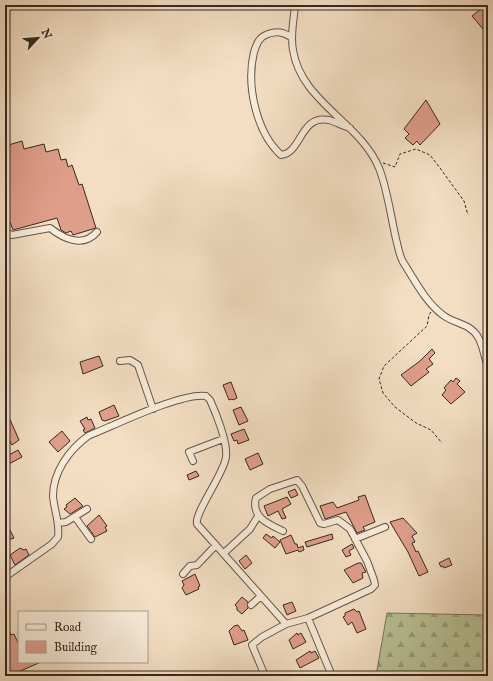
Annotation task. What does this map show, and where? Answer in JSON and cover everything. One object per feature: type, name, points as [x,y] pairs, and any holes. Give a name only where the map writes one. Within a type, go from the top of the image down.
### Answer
[{"type":"street","points":[[295,5],[291,37],[296,64],[317,97],[353,130],[371,152],[384,185],[402,260],[436,308],[443,315],[467,326],[478,336],[488,366]]},
{"type":"street","points":[[291,37],[279,32],[265,35],[256,44],[251,66],[253,99],[270,144],[281,156],[290,154],[306,128],[314,122],[322,120],[329,120],[353,130]]},
{"type":"street","points":[[5,232],[12,235],[50,228],[63,238],[83,241],[92,238],[97,232]]},
{"type":"street","points":[[120,361],[130,360],[138,365],[153,409]]},
{"type":"street","points":[[5,577],[52,544],[58,536],[58,523],[53,497],[54,486],[60,468],[70,453],[88,436],[153,409],[191,396],[206,396],[214,408],[227,456],[224,466],[196,520],[216,545],[286,624]]},
{"type":"street","points":[[194,462],[189,452],[223,439]]},
{"type":"street","points":[[265,676],[252,646],[262,636],[286,624],[308,618],[371,589],[374,585],[374,580],[369,567],[350,529],[338,520],[324,524],[320,523],[302,486],[297,480],[270,489],[256,498],[255,502],[258,516],[270,525],[283,531]]},
{"type":"street","points":[[58,523],[66,522],[87,509]]},
{"type":"street","points":[[224,553],[250,529],[258,516]]},
{"type":"street","points":[[75,517],[92,539]]},
{"type":"street","points":[[355,539],[385,527]]},
{"type":"street","points":[[183,574],[190,566],[197,565],[216,545]]},
{"type":"street","points":[[251,605],[261,596]]},
{"type":"street","points":[[308,618],[332,676]]},
{"type":"path","points":[[375,160],[395,167],[400,154],[408,151],[416,149],[430,155],[464,201],[468,215]]},
{"type":"path","points":[[436,308],[429,315],[427,326],[384,366],[379,379],[383,393],[395,407],[416,423],[431,430],[442,443]]},
{"type":"green space","points":[[387,613],[488,615],[488,676],[376,676]]},
{"type":"building","points":[[488,5],[488,35],[472,16]]},
{"type":"building","points":[[426,100],[440,124],[420,145],[417,141],[413,145],[405,138],[409,134],[404,129]]},
{"type":"building","points":[[22,141],[24,149],[44,144],[46,152],[58,149],[61,160],[66,159],[68,167],[72,165],[79,185],[82,184],[96,228],[73,235],[71,231],[66,233],[61,230],[57,218],[13,230],[10,222],[5,224],[5,146]]},
{"type":"building","points":[[432,349],[435,353],[429,359],[433,364],[426,369],[429,372],[411,386],[401,375],[420,361]]},
{"type":"building","points":[[99,356],[103,366],[83,374],[80,362]]},
{"type":"building","points":[[456,378],[460,381],[457,384],[465,392],[451,404],[442,395],[446,390],[444,388],[451,380],[453,382]]},
{"type":"building","points":[[231,382],[237,398],[229,400],[223,385]]},
{"type":"building","points":[[114,405],[119,416],[105,421],[102,420],[99,412]]},
{"type":"building","points":[[241,407],[248,421],[239,425],[233,410]]},
{"type":"building","points":[[8,415],[19,440],[12,445],[7,436],[5,437],[5,417]]},
{"type":"building","points":[[87,417],[88,420],[91,419],[95,428],[85,433],[83,430],[85,429],[80,421]]},
{"type":"building","points":[[244,429],[249,440],[238,444],[237,440],[234,441],[231,434]]},
{"type":"building","points":[[62,431],[70,441],[58,452],[49,442]]},
{"type":"building","points":[[18,450],[22,457],[5,466],[5,457]]},
{"type":"building","points":[[258,453],[263,464],[250,470],[245,459]]},
{"type":"building","points":[[196,471],[199,476],[189,480],[187,475]]},
{"type":"building","points":[[295,489],[298,495],[291,498],[288,492]]},
{"type":"building","points":[[365,495],[375,522],[363,527],[365,530],[357,533],[346,512],[325,519],[320,506],[333,502],[337,508],[359,500],[358,497]]},
{"type":"building","points":[[287,497],[291,504],[282,509],[286,518],[282,519],[278,511],[268,516],[264,506]]},
{"type":"building","points":[[75,498],[83,506],[70,514],[64,509],[67,507],[66,505]]},
{"type":"building","points":[[99,515],[107,526],[105,527],[107,531],[95,537],[87,526]]},
{"type":"building","points":[[403,518],[417,533],[412,536],[415,542],[412,543],[416,552],[418,551],[428,572],[419,576],[408,552],[390,522]]},
{"type":"building","points":[[9,528],[14,538],[5,541],[5,530]]},
{"type":"building","points":[[266,534],[272,538],[273,536],[280,542],[275,548],[263,538]]},
{"type":"building","points":[[332,534],[333,539],[307,547],[305,542]]},
{"type":"building","points":[[291,535],[298,548],[303,546],[304,550],[299,552],[298,550],[286,554],[280,540]]},
{"type":"building","points":[[352,544],[354,548],[349,551],[351,555],[346,557],[342,550]]},
{"type":"building","points":[[20,548],[24,550],[26,549],[29,555],[15,565],[10,555]]},
{"type":"building","points":[[246,555],[252,563],[245,569],[239,561]]},
{"type":"building","points":[[449,558],[452,565],[444,568],[443,566],[441,567],[439,563]]},
{"type":"building","points":[[361,563],[366,572],[362,573],[363,578],[353,583],[344,570]]},
{"type":"building","points":[[195,574],[200,586],[198,587],[199,589],[186,595],[182,588],[184,585],[182,581]]},
{"type":"building","points":[[242,597],[248,602],[248,608],[242,614],[237,610],[235,605]]},
{"type":"building","points":[[292,602],[296,611],[287,615],[283,605]]},
{"type":"building","points":[[354,609],[357,612],[359,611],[366,629],[357,633],[352,622],[348,625],[343,617],[345,616],[345,613]]},
{"type":"building","points":[[5,615],[10,626],[8,627],[11,635],[14,634],[18,643],[18,663],[39,663],[9,676],[5,676]]},
{"type":"building","points":[[238,625],[242,631],[244,630],[248,640],[234,645],[229,631],[234,626]]},
{"type":"building","points":[[297,633],[298,635],[301,633],[306,642],[293,649],[289,640]]},
{"type":"building","points":[[310,651],[311,653],[315,651],[319,658],[300,668],[296,660]]}]
